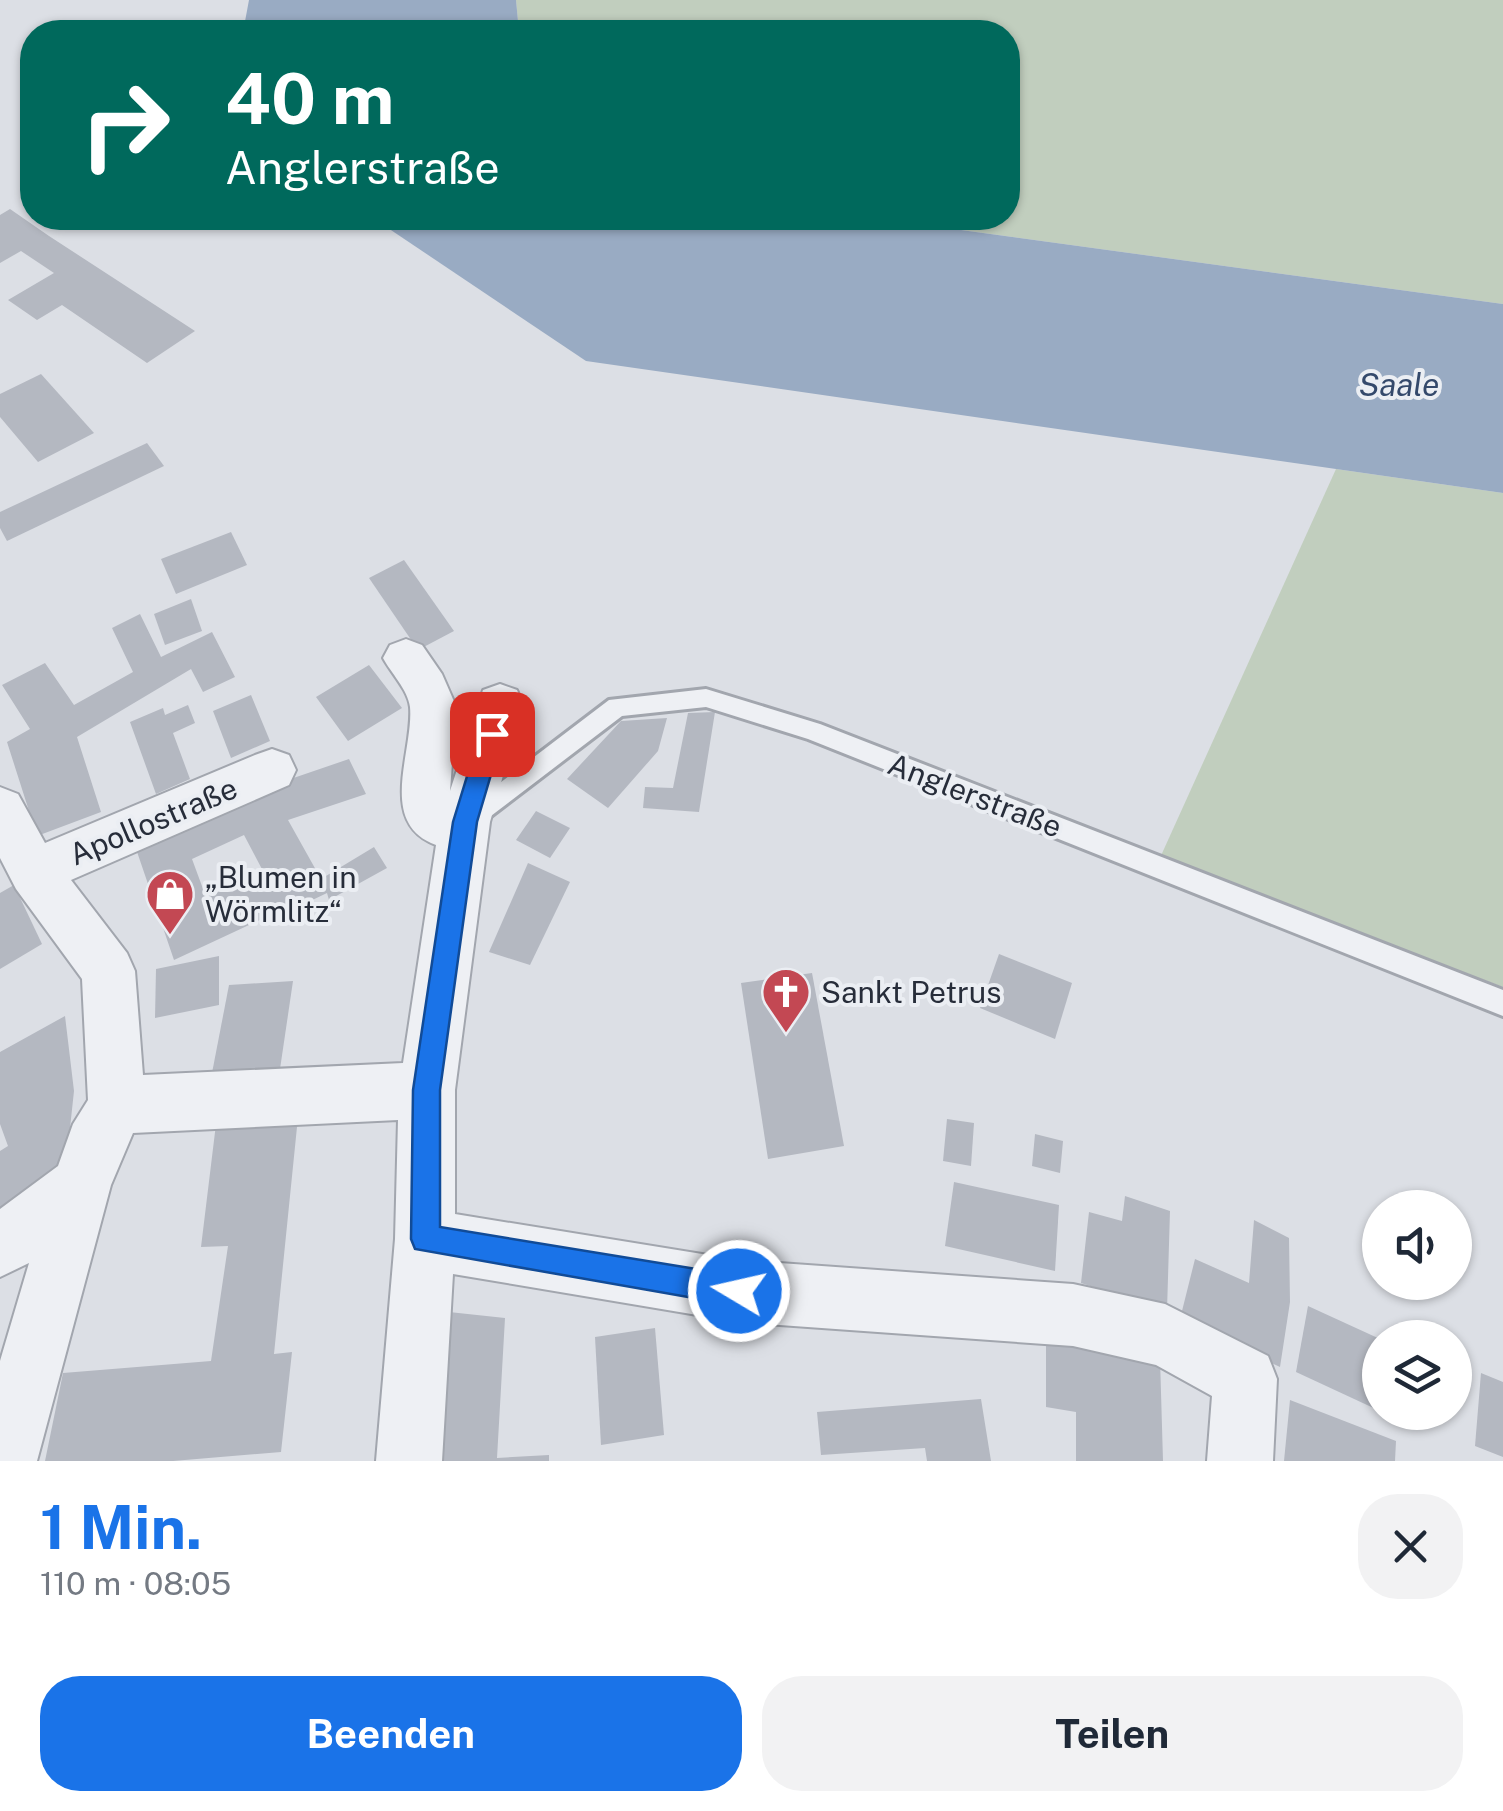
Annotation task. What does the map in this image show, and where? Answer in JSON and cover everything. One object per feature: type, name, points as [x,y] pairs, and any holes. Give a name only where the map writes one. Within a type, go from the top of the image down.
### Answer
[{"type":"street","points":[[406,658],[433,704],[424,788],[427,810],[442,825],[465,822]]},
{"type":"street","points":[[409,1461],[425,1239],[427,1090],[465,822],[500,704]]},
{"type":"street","name":"Apollostraße","points":[[34,872],[272,770]]},
{"type":"street","points":[[0,809],[34,872],[108,971],[117,1105],[94,1145],[81,1184],[4,1461]]},
{"type":"street","points":[[117,1105],[427,1090]]},
{"type":"street","points":[[0,1247],[81,1184]]},
{"type":"street","points":[[425,1239],[739,1291],[1072,1315],[1165,1336],[1245,1379],[1240,1461]]},
{"type":"lane","name":"Anglerstraße","points":[[465,822],[617,707],[706,698],[812,731],[1503,1003]]},
{"type":"green space","points":[[516,0],[1503,0],[1503,304],[961,230],[1020,230],[1020,20],[518,20]]},
{"type":"green space","points":[[1336,469],[1503,493],[1503,987],[1159,860]]},
{"type":"water","points":[[249,0],[516,0],[518,20],[245,20]]},
{"type":"water","name":"Saale","points":[[391,230],[961,230],[1503,304],[1503,493],[586,361]]},
{"type":"building","points":[[10,209],[20,216],[20,230],[40,230],[195,331],[147,363],[62,305],[37,320],[8,300],[54,273],[21,251],[0,263],[0,215]]},
{"type":"building","points":[[41,374],[94,433],[38,462],[0,417],[0,394]]},
{"type":"building","points":[[147,443],[164,466],[7,541],[0,528],[0,512]]},
{"type":"building","points":[[231,532],[247,565],[176,594],[161,559]]},
{"type":"building","points":[[404,560],[454,631],[418,650],[369,578]]},
{"type":"building","points":[[191,599],[202,631],[165,645],[154,614]]},
{"type":"building","points":[[140,614],[161,657],[212,632],[235,677],[203,692],[191,669],[77,737],[101,812],[37,836],[7,742],[30,729],[2,685],[45,663],[74,705],[133,672],[112,628]]},
{"type":"building","points":[[369,665],[402,708],[348,741],[316,697]]},
{"type":"building","points":[[251,695],[270,741],[231,758],[213,711]]},
{"type":"building","points":[[188,705],[195,723],[173,733],[190,779],[156,794],[130,722],[163,708],[165,715]]},
{"type":"building","points":[[715,712],[699,812],[643,808],[645,787],[673,788],[688,713]]},
{"type":"building","points":[[667,718],[658,751],[608,808],[567,779],[621,721]]},
{"type":"building","points":[[349,759],[366,794],[288,820],[321,879],[374,847],[387,868],[329,900],[327,893],[279,916],[277,912],[174,960],[134,843],[273,785]],"holes":[[[244,835],[263,871],[206,897],[192,859]]]},
{"type":"building","points":[[536,811],[570,828],[550,858],[516,840]]},
{"type":"building","points":[[528,863],[570,882],[530,965],[489,952]]},
{"type":"building","points":[[14,885],[42,944],[0,969],[0,893]]},
{"type":"building","points":[[999,954],[1072,983],[1055,1039],[980,1008]]},
{"type":"building","points":[[219,956],[219,1005],[155,1018],[156,969]]},
{"type":"building","name":"Sankt Petrus","points":[[812,973],[844,1146],[768,1159],[741,983]]},
{"type":"building","points":[[293,981],[280,1069],[212,1073],[229,985]]},
{"type":"building","points":[[65,1016],[74,1091],[66,1165],[0,1213],[0,1151],[8,1146],[0,1124],[0,1052]]},
{"type":"building","points":[[298,1117],[274,1354],[292,1352],[281,1452],[173,1461],[45,1461],[63,1373],[211,1361],[228,1246],[201,1247],[216,1124]]},
{"type":"building","points":[[947,1119],[974,1123],[971,1166],[943,1161]]},
{"type":"building","points":[[1035,1134],[1063,1141],[1060,1173],[1032,1166]]},
{"type":"building","points":[[954,1182],[1059,1205],[1055,1271],[945,1246]]},
{"type":"building","points":[[1125,1196],[1170,1211],[1167,1311],[1081,1283],[1089,1212],[1122,1221]]},
{"type":"building","points":[[1254,1220],[1289,1238],[1290,1302],[1280,1367],[1180,1319],[1195,1259],[1249,1283]]},
{"type":"building","points":[[1308,1306],[1362,1331],[1362,1403],[1296,1372]]},
{"type":"building","points":[[449,1312],[505,1318],[497,1458],[549,1455],[549,1461],[439,1461]]},
{"type":"building","points":[[655,1328],[664,1435],[601,1445],[595,1337]]},
{"type":"building","points":[[1046,1340],[1160,1358],[1163,1461],[1076,1461],[1076,1412],[1046,1407]]},
{"type":"building","points":[[1481,1373],[1503,1382],[1503,1457],[1475,1446]]},
{"type":"building","points":[[981,1399],[991,1461],[927,1461],[925,1448],[821,1455],[817,1412]]},
{"type":"building","points":[[1290,1400],[1396,1441],[1395,1461],[1284,1461]]},
{"type":"place","name":"„Blumen in Wörmlitz“","points":[[170,936]]},
{"type":"place","name":"Sankt Petrus","points":[[786,1034]]},
{"type":"route","points":[[492,734],[465,822],[427,1090],[425,1239],[739,1291]]}]
